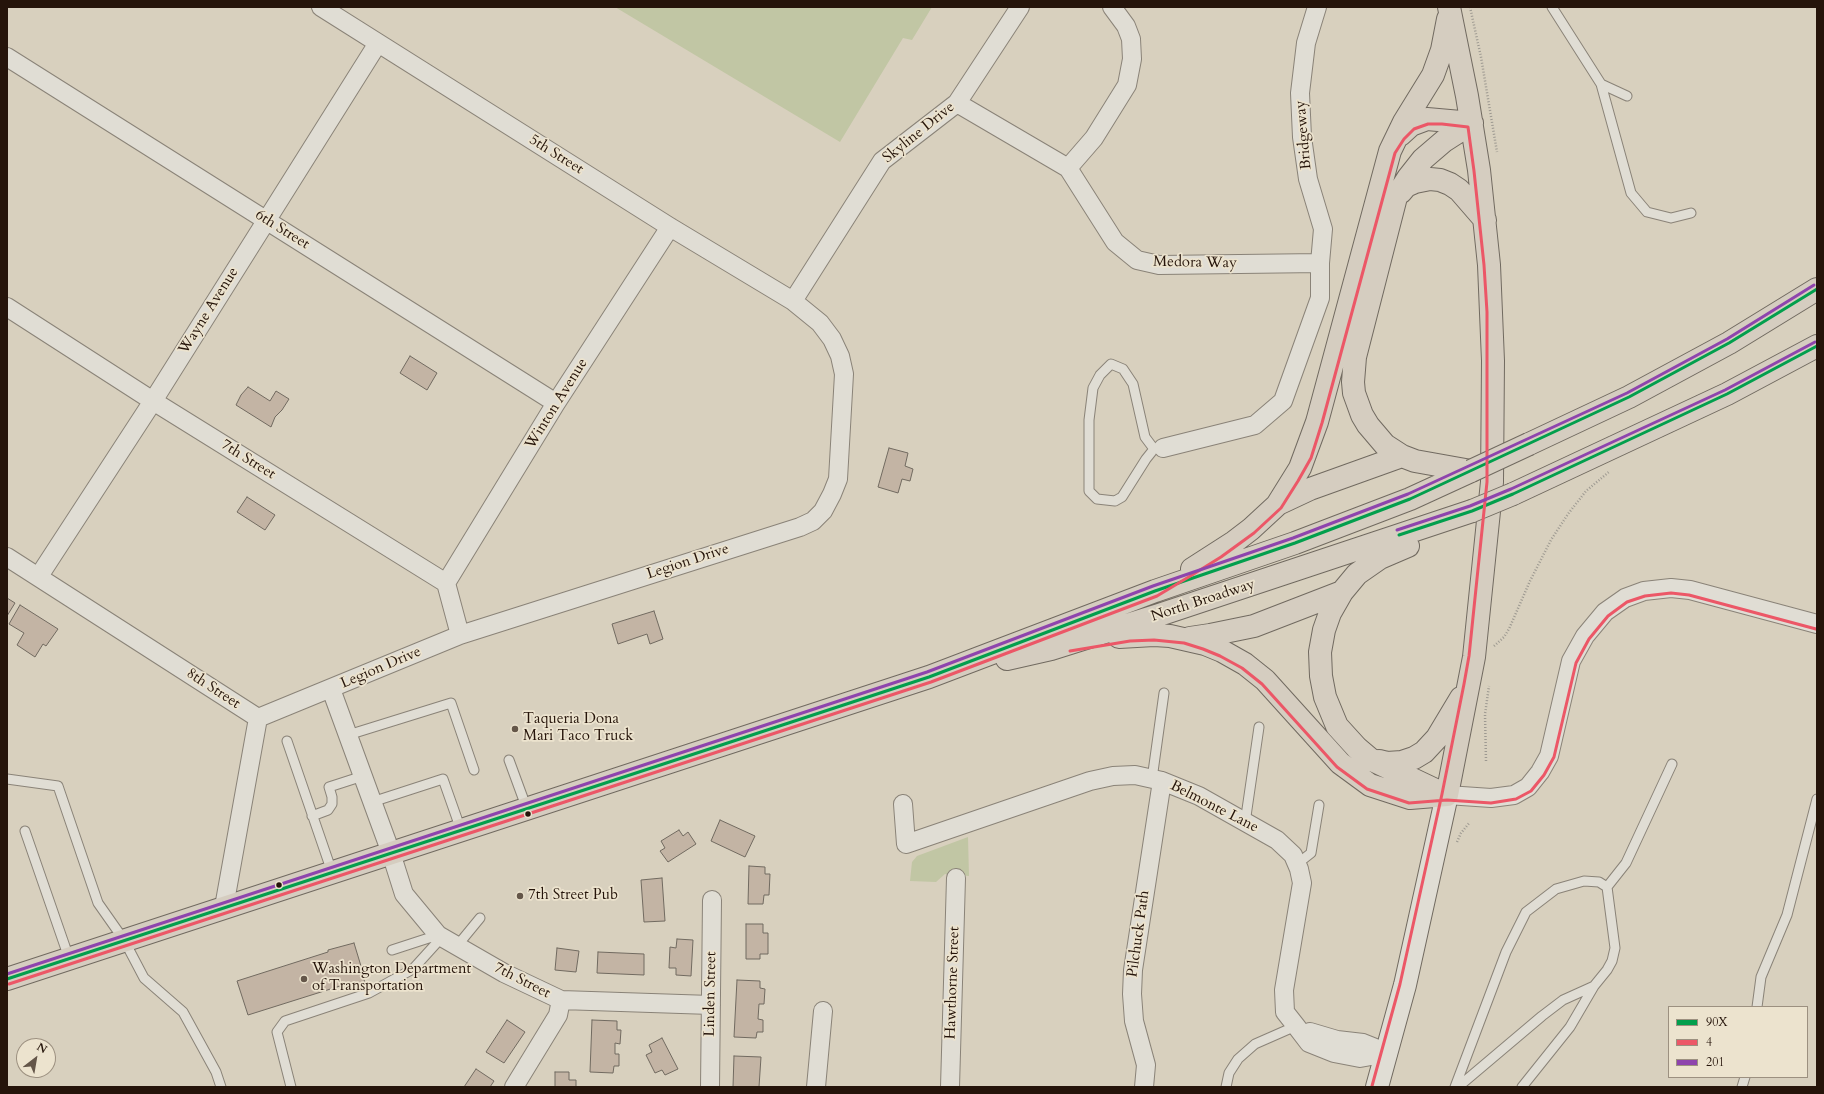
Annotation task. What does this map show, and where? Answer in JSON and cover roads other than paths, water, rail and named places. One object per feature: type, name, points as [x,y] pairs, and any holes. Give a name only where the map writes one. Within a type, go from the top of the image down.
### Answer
[{"type":"main road","points":[[1378,1087],[1405,986],[1447,795],[1469,685],[1474,657],[1492,482],[1493,361],[1485,220],[1472,123],[1449,8]]},
{"type":"main road","points":[[1155,591],[1228,546],[1252,528],[1276,505],[1297,474],[1312,439],[1390,151],[1404,122],[1433,75],[1442,50],[1449,8]]},
{"type":"main road","points":[[1390,151],[1405,130],[1419,121],[1427,119],[1442,119],[1472,123]]},
{"type":"main road","points":[[1471,471],[1429,464],[1402,456],[1385,445],[1368,425],[1358,407],[1353,382],[1355,357],[1396,197],[1408,178],[1423,159],[1444,141],[1472,123]]},
{"type":"main road","points":[[1396,197],[1406,186],[1415,182],[1430,179],[1440,180],[1459,190],[1485,220]]},
{"type":"main road","name":"North Broadway","points":[[7,979],[929,677],[1155,591],[1302,540],[1410,499],[1629,397],[1729,343],[1815,291]]},
{"type":"main road","points":[[1447,795],[1370,759],[1357,748],[1337,726],[1325,697],[1321,676],[1320,652],[1324,630],[1330,613],[1342,592],[1357,574],[1380,558],[1428,537],[1472,511],[1513,494],[1727,394],[1817,346]]},
{"type":"main road","points":[[1276,505],[1310,489],[1402,456]]},
{"type":"main road","name":"North Broadway","points":[[929,677],[1051,649],[1159,615],[1472,511]]},
{"type":"main road","points":[[1051,649],[1129,636],[1154,635],[1185,638],[1210,635],[1254,626],[1342,592]]},
{"type":"main road","points":[[1185,638],[1222,651],[1245,664],[1265,680],[1340,763],[1370,785],[1410,798],[1447,795]]},
{"type":"main road","points":[[1370,759],[1387,763],[1402,762],[1424,752],[1437,738],[1469,685]]},
{"type":"street","name":"5th Street","points":[[321,7],[670,227],[793,301]]},
{"type":"street","name":"Skyline Drive","points":[[793,301],[882,161],[957,103],[1020,7]]},
{"type":"street","points":[[1068,168],[1094,138],[1127,85],[1132,59],[1131,39],[1126,26],[1112,7]]},
{"type":"street","name":"Bridgeway","points":[[1159,449],[1255,425],[1282,401],[1320,298],[1320,263],[1323,229],[1308,180],[1302,137],[1300,93],[1306,44],[1317,7]]},
{"type":"street","name":"Wayne Avenue","points":[[39,576],[153,401],[378,43]]},
{"type":"street","name":"6th Street","points":[[7,57],[556,403]]},
{"type":"street","name":"Medora Way","points":[[957,103],[1068,168],[1115,242],[1137,260],[1159,265],[1320,263]]},
{"type":"street","name":"Winton Avenue","points":[[446,583],[556,403],[670,227]]},
{"type":"street","name":"Legion Drive","points":[[258,718],[460,635],[800,527],[813,521],[823,511],[838,479],[844,374],[840,356],[832,339],[820,323],[793,301]]},
{"type":"street","name":"7th Street","points":[[7,307],[153,401],[446,583]]},
{"type":"street","name":"8th Street","points":[[7,557],[39,576],[258,718]]},
{"type":"street","points":[[446,583],[460,635]]},
{"type":"street","points":[[1447,795],[1491,798],[1514,795],[1528,787],[1540,772],[1549,756],[1571,661],[1585,636],[1605,612],[1625,598],[1644,591],[1671,588],[1690,590],[1817,624]]},
{"type":"street","points":[[331,689],[391,853]]},
{"type":"street","points":[[224,907],[258,718]]},
{"type":"street","name":"Belmonte Lane","points":[[903,804],[906,844],[1090,781],[1113,776],[1135,776],[1157,780],[1199,796],[1277,840],[1293,855],[1302,883],[1284,990],[1285,1012],[1296,1026]]},
{"type":"street","name":"Pilchuck Path","points":[[1144,1087],[1146,1066],[1134,1021],[1132,994],[1133,970],[1157,780]]},
{"type":"street","name":"7th Street","points":[[391,853],[404,894],[440,936],[504,973],[561,1000],[711,1005]]},
{"type":"street","name":"Hawthorne Street","points":[[950,1087],[956,878]]},
{"type":"street","name":"Linden Street","points":[[710,1087],[712,900]]},
{"type":"street","points":[[514,1087],[558,1015],[561,1000]]},
{"type":"street","points":[[816,1087],[823,1011]]},
{"type":"street","points":[[1296,1026],[1337,1040],[1363,1043],[1388,1053]]},
{"type":"lane","points":[[1552,7],[1601,84],[1631,193],[1647,212],[1671,218],[1691,213]]},
{"type":"lane","points":[[1601,84],[1627,96]]},
{"type":"lane","points":[[1111,364],[1123,369],[1133,384],[1145,437],[1159,449],[1146,459],[1122,497],[1115,501],[1097,499],[1089,491],[1089,420],[1093,388],[1100,375],[1111,364]]},
{"type":"lane","points":[[1157,780],[1164,693]]},
{"type":"lane","points":[[348,735],[451,703],[474,770]]},
{"type":"lane","points":[[1245,823],[1259,727]]},
{"type":"lane","points":[[287,741],[332,872]]},
{"type":"lane","points":[[509,760],[527,809]]},
{"type":"lane","points":[[1522,1087],[1570,1027],[1594,986],[1607,970],[1612,961],[1615,948],[1607,887],[1626,862],[1672,764]]},
{"type":"lane","points":[[312,816],[328,810],[332,804],[332,797],[329,787],[362,776]]},
{"type":"lane","points":[[7,779],[58,786],[98,903],[124,940],[144,978],[183,1012],[216,1072],[221,1087]]},
{"type":"lane","points":[[372,802],[443,780],[461,830]]},
{"type":"lane","points":[[1757,1006],[1761,977],[1787,915],[1817,799]]},
{"type":"lane","points":[[1297,864],[1311,853],[1319,806]]},
{"type":"lane","points":[[25,831],[69,958]]},
{"type":"lane","points":[[1457,1087],[1506,952],[1526,912],[1556,889],[1584,881],[1599,882],[1607,887]]},
{"type":"lane","points":[[457,946],[480,918]]},
{"type":"lane","points":[[392,950],[440,936]]},
{"type":"lane","points":[[291,1087],[277,1032],[284,1021],[375,990],[414,969],[440,936]]},
{"type":"lane","points":[[1457,1087],[1563,1000],[1594,986]]},
{"type":"lane","points":[[1226,1087],[1230,1073],[1238,1059],[1255,1044],[1296,1026]]},
{"type":"place","name":"Taqueria Dona Mari Taco Truck","points":[[515,729]]},
{"type":"place","name":"7th Street Pub","points":[[520,896]]},
{"type":"place","name":"Washington Department of Transportation","points":[[304,979]]}]
